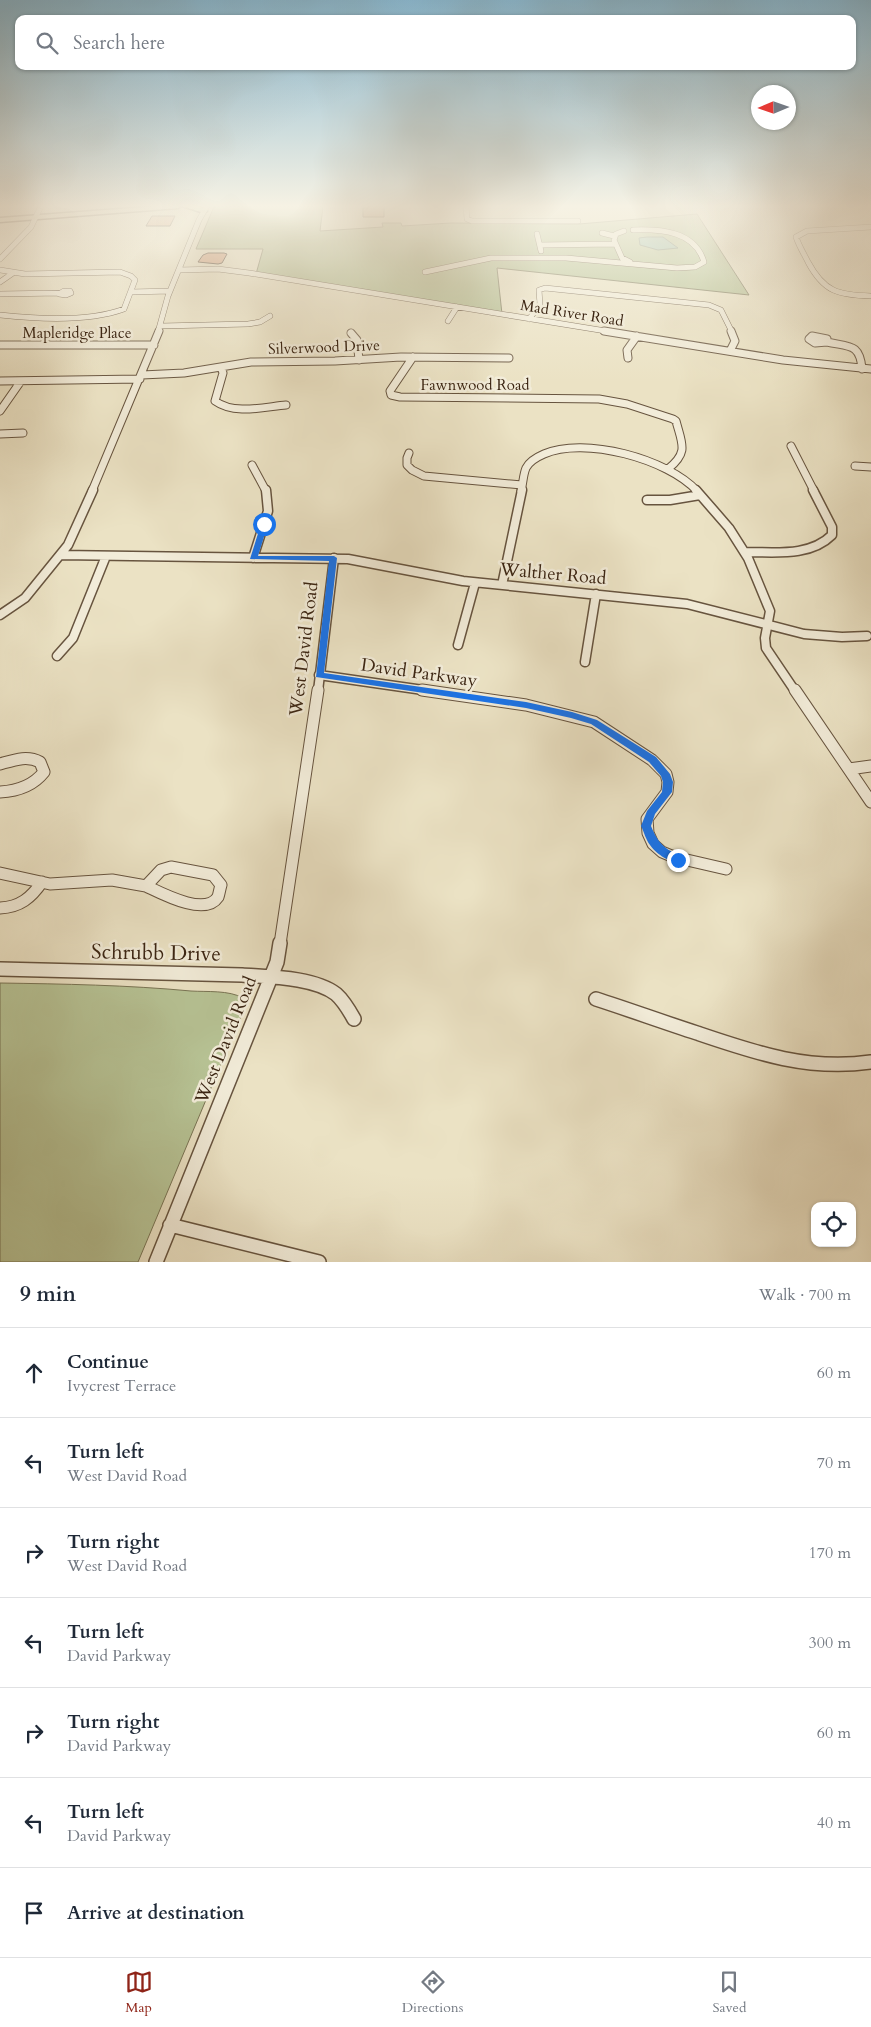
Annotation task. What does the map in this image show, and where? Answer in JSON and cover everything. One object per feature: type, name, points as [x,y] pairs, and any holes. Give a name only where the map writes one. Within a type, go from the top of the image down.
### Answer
[{"type":"street","points":[[0,615],[25,598],[61,555],[78,525],[154,345],[169,293],[182,265]]},
{"type":"street","points":[[189,265],[218,269]]},
{"type":"street","points":[[425,272],[455,265]]},
{"type":"street","points":[[636,265],[668,268],[695,267],[699,265]]},
{"type":"street","points":[[809,265],[822,286],[841,294],[871,296]]},
{"type":"street","name":"Mad River Road","points":[[180,270],[218,269],[730,352],[796,362],[871,369]]},
{"type":"street","points":[[0,270],[13,273],[120,272],[134,278],[124,309],[107,315],[0,315]]},
{"type":"street","points":[[0,282],[13,273]]},
{"type":"street","points":[[530,319],[540,305],[539,290],[542,288],[714,306],[721,310],[735,338],[730,352]]},
{"type":"street","points":[[0,294],[60,293]]},
{"type":"street","points":[[130,294],[169,293]]},
{"type":"street","points":[[448,321],[458,307]]},
{"type":"street","points":[[161,326],[248,324],[260,322],[270,316]]},
{"type":"street","points":[[351,334],[357,340],[359,360]]},
{"type":"street","points":[[628,358],[627,350],[636,336]]},
{"type":"street","points":[[827,342],[857,350],[861,356],[862,368]]},
{"type":"street","name":"Mapleridge Place","points":[[0,345],[154,345]]},
{"type":"street","name":"Silverwood Drive","points":[[0,381],[141,377],[178,374],[251,362],[412,357],[509,358]]},
{"type":"street","name":"Fawnwood Road","points":[[412,357],[390,392],[391,395],[400,397],[604,399],[627,404],[675,420],[684,451],[681,458],[668,469]]},
{"type":"street","points":[[221,367],[223,373],[215,400],[219,405],[233,408],[286,405]]},
{"type":"street","points":[[0,411],[21,381]]},
{"type":"street","points":[[382,398],[391,395]]},
{"type":"street","points":[[0,434],[23,433]]},
{"type":"street","points":[[746,552],[810,549],[824,544],[832,535],[832,527],[791,446]]},
{"type":"street","points":[[502,585],[526,468],[534,460],[549,452],[564,449],[602,450],[668,469],[686,480],[730,527],[746,552],[770,613],[764,641],[770,655],[871,802]]},
{"type":"street","points":[[409,453],[406,458],[406,466],[411,471],[424,476],[522,485]]},
{"type":"street","points":[[252,465],[264,487],[268,501],[264,524],[253,558]]},
{"type":"street","points":[[855,466],[871,467]]},
{"type":"street","points":[[647,500],[670,500],[700,495]]},
{"type":"street","name":"West David Road","points":[[61,555],[334,558],[282,938],[272,977],[156,1262]]},
{"type":"street","points":[[57,656],[73,638],[106,556]]},
{"type":"street","name":"Walther Road","points":[[334,558],[476,583],[687,604],[768,626],[811,634],[867,636]]},
{"type":"street","points":[[458,645],[476,583]]},
{"type":"street","points":[[585,662],[596,594]]},
{"type":"street","name":"David Parkway","points":[[319,675],[526,705],[594,722],[652,760],[666,774],[668,782],[667,792],[647,819],[648,835],[653,843],[678,860],[726,869]]},
{"type":"street","points":[[0,764],[31,758],[40,762],[44,772],[40,778],[27,787],[0,792]]},
{"type":"street","points":[[849,770],[871,766]]},
{"type":"street","points":[[0,873],[58,884],[105,878],[120,879],[146,886],[196,906],[213,900],[218,895],[221,885],[213,875],[171,867],[160,870],[146,886]]},
{"type":"street","points":[[0,908],[13,907],[25,903],[42,882]]},
{"type":"street","name":"Schrubb Drive","points":[[0,969],[272,977],[328,989],[338,995],[354,1019]]},
{"type":"street","points":[[596,999],[738,1048],[778,1059],[821,1065],[871,1062]]},
{"type":"street","points":[[170,1225],[319,1262]]},
{"type":"shaded area","points":[[259,265],[730,265],[749,295],[497,268],[502,314],[256,274]]},
{"type":"shaded area","points":[[0,983],[72,984],[218,992],[237,995],[243,998],[245,1003],[242,1014],[138,1262],[0,1262]]},
{"type":"route","points":[[264,524],[253,558],[334,558],[329,610],[319,675],[526,705],[594,722],[652,760],[666,774],[668,782],[667,792],[650,813],[646,826],[648,835],[653,843],[678,860]]}]
